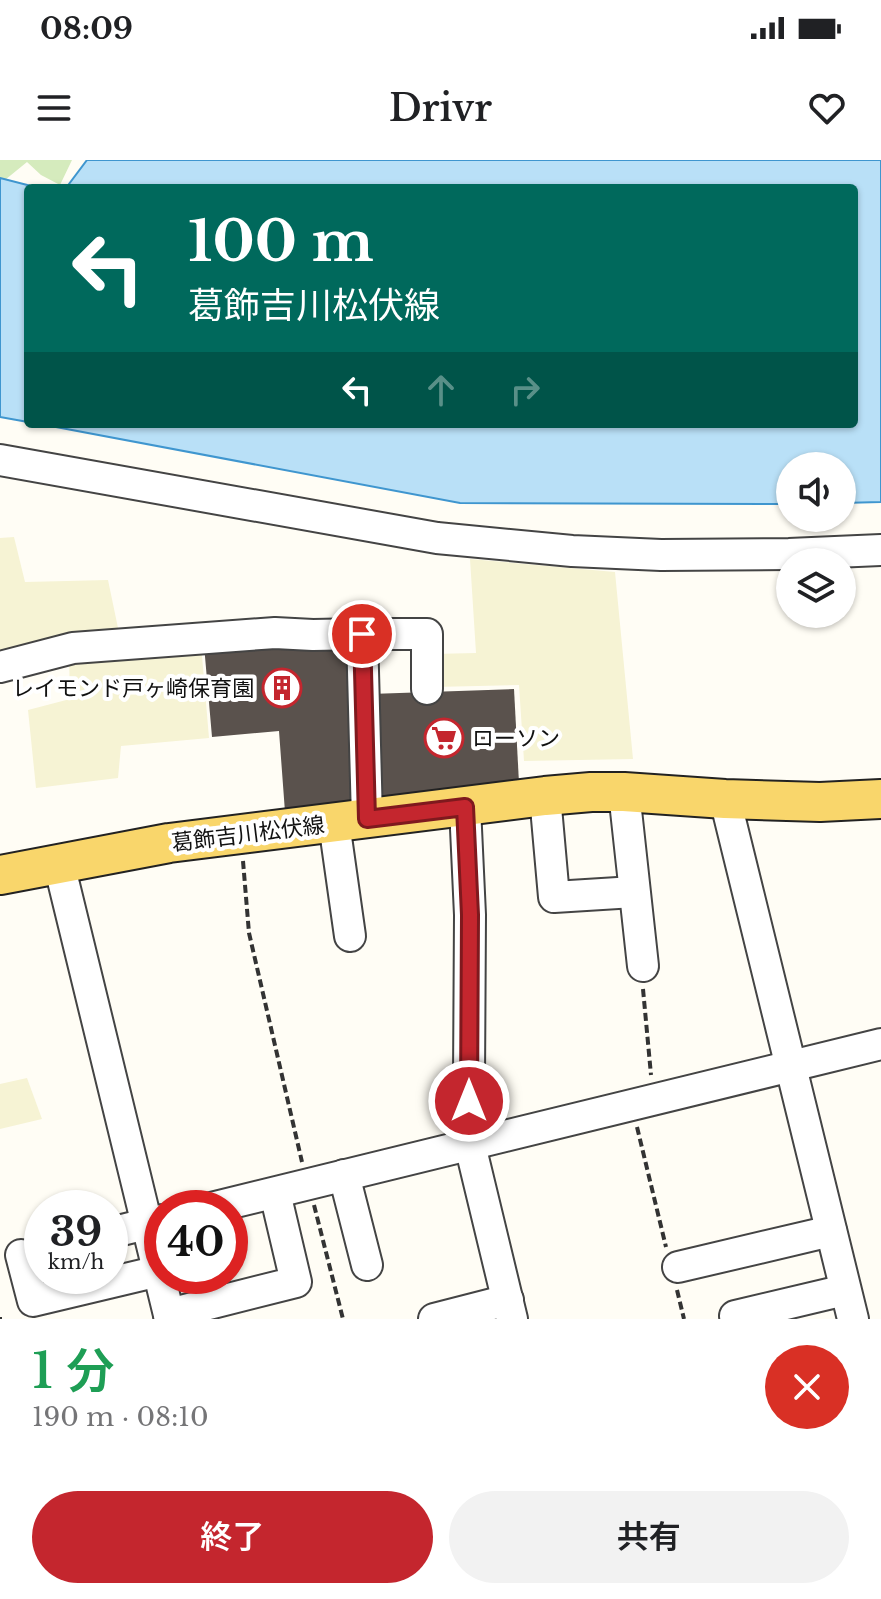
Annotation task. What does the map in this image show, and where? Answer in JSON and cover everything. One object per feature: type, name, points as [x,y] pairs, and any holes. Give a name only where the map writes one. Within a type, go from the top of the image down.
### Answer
[{"type":"main road","name":"葛飾吉川松伏線","points":[[0,875],[169,843],[591,792],[820,802],[881,799]]},
{"type":"street","points":[[0,460],[452,539],[572,551],[661,555],[881,550]]},
{"type":"street","points":[[0,667],[73,648],[203,637],[275,633],[427,634],[427,689]]},
{"type":"street","points":[[350,936],[351,821],[362,634]]},
{"type":"street","points":[[624,792],[643,966]]},
{"type":"street","points":[[545,796],[554,897],[634,892]]},
{"type":"street","points":[[725,799],[853,1319]]},
{"type":"street","points":[[434,1319],[510,1310],[470,1145],[470,915],[465,807]]},
{"type":"street","points":[[59,864],[146,1190]]},
{"type":"street","points":[[248,1199],[470,1145],[643,1108],[881,1044]]},
{"type":"street","points":[[344,1175],[367,1265]]},
{"type":"street","points":[[164,1294],[170,1317],[296,1282],[275,1193]]},
{"type":"street","points":[[674,1268],[831,1231]]},
{"type":"street","points":[[21,1255],[33,1301],[144,1275]]},
{"type":"street","points":[[735,1316],[845,1290]]},
{"type":"path","points":[[241,834],[249,933],[343,1319]]},
{"type":"path","points":[[643,966],[643,1108],[684,1319]]},
{"type":"shaded area","points":[[14,537],[25,582],[108,580],[123,652],[201,644],[209,738],[121,746],[118,778],[36,788],[28,710],[70,699],[69,654],[0,654],[0,538]]},
{"type":"shaded area","points":[[470,559],[615,572],[633,759],[524,761],[519,685],[434,687],[433,654],[476,653]]},
{"type":"shaded area","points":[[27,1078],[42,1119],[0,1129],[0,1084]]},
{"type":"green space","points":[[0,160],[72,160],[60,184],[41,175],[27,162],[0,184]]},
{"type":"water","points":[[87,160],[881,160],[881,502],[856,503],[856,452],[776,452],[776,504],[460,503],[61,428],[858,428],[858,184],[69,184]]},
{"type":"water","points":[[0,178],[24,184],[24,421],[0,417]]},
{"type":"building","name":"レイモンド戸ヶ崎保育園","points":[[354,642],[361,804],[285,812],[279,731],[212,737],[204,645]]},
{"type":"building","name":"ローソン","points":[[514,689],[519,783],[376,802],[370,694]]},
{"type":"place","name":"レイモンド戸ヶ崎保育園","points":[[282,688]]},
{"type":"place","name":"ローソン","points":[[444,738]]},
{"type":"route","points":[[362,634],[367,819],[465,807],[471,972],[469,1101]]}]
